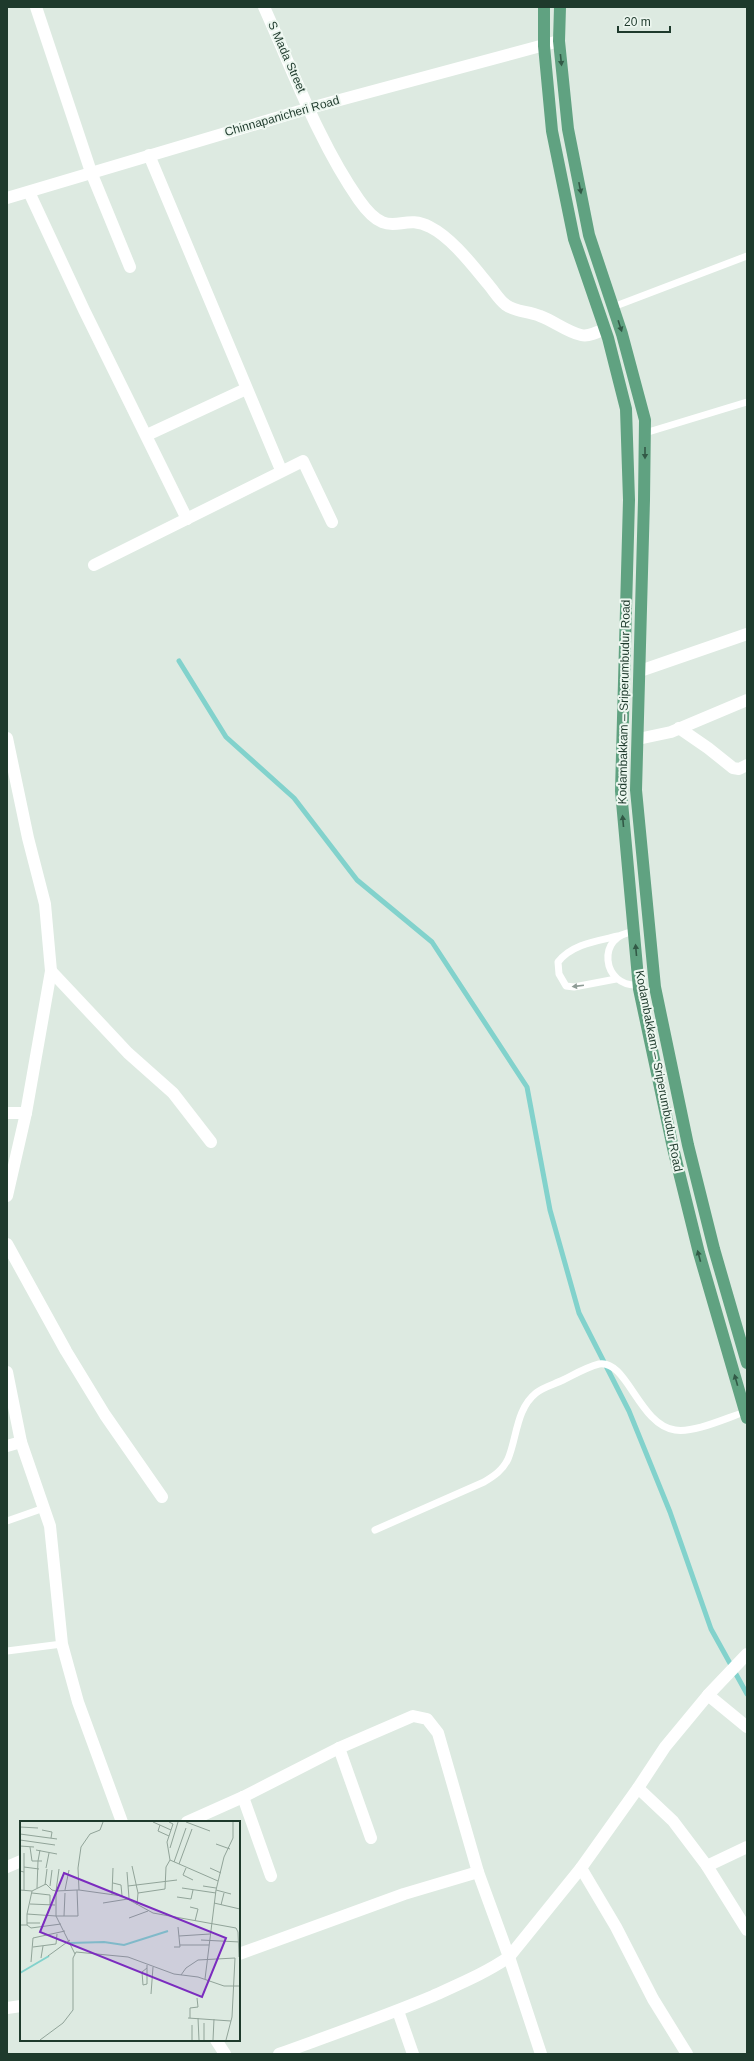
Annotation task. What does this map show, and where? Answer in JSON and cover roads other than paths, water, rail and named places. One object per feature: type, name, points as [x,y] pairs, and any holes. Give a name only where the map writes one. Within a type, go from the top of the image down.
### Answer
[{"type":"main road","name":"Kodambakkam – Sriperumbudur Road","points":[[544,7],[544,46],[552,131],[574,239],[604,329],[626,409],[629,500],[620,791],[639,985],[673,1148],[698,1253],[746,1415]]},
{"type":"main road","name":"Kodambakkam – Sriperumbudur Road","points":[[560,7],[559,41],[568,129],[589,235],[613,307],[645,420],[636,790],[655,987],[688,1144],[714,1249],[747,1363]]},
{"type":"street","points":[[36,7],[91,172],[130,268]]},
{"type":"street","name":"S Mada Street","points":[[264,7],[335,160],[360,201],[377,220],[383,224],[394,225],[416,223],[429,226],[441,234],[473,266],[505,305],[541,316],[582,335],[592,334],[604,329]]},
{"type":"street","name":"Chinnapanicheri Road","points":[[7,198],[310,108],[559,41]]},
{"type":"street","points":[[149,156],[281,470]]},
{"type":"street","points":[[29,192],[84,310],[147,435],[187,519]]},
{"type":"street","points":[[147,435],[246,389]]},
{"type":"street","points":[[94,565],[281,470],[303,461],[332,522]]},
{"type":"street","points":[[640,671],[747,634]]},
{"type":"street","points":[[638,739],[679,728],[747,700]]},
{"type":"street","points":[[679,728],[708,748],[728,766],[739,769],[747,765]]},
{"type":"street","points":[[7,738],[28,838],[45,904],[52,971],[26,1113],[7,1196]]},
{"type":"street","points":[[52,971],[128,1053],[173,1093],[211,1142]]},
{"type":"street","points":[[7,1113],[26,1113]]},
{"type":"street","points":[[7,1244],[70,1358],[105,1415],[162,1497]]},
{"type":"street","points":[[7,1372],[22,1442],[50,1526],[62,1644],[78,1702],[122,1821]]},
{"type":"street","points":[[7,1446],[22,1442]]},
{"type":"street","points":[[279,2054],[398,2011],[460,1984],[499,1965],[509,1957],[581,1868],[638,1788],[665,1747],[708,1695],[747,1654]]},
{"type":"street","points":[[708,1695],[747,1727]]},
{"type":"street","points":[[189,1821],[243,1797],[339,1748],[413,1716],[427,1719],[438,1733],[478,1872],[509,1957],[541,2054]]},
{"type":"street","points":[[339,1748],[371,1838]]},
{"type":"street","points":[[638,1788],[673,1821],[707,1866],[747,1930]]},
{"type":"street","points":[[243,1797],[271,1876]]},
{"type":"street","points":[[707,1866],[747,1847]]},
{"type":"street","points":[[7,1867],[20,1861]]},
{"type":"street","points":[[581,1868],[616,1927],[653,1999],[687,2054]]},
{"type":"street","points":[[240,1954],[404,1894],[478,1872]]},
{"type":"street","points":[[7,2008],[20,2006]]},
{"type":"street","points":[[398,2011],[413,2054]]},
{"type":"street","points":[[217,2041],[225,2054]]},
{"type":"lane","points":[[613,307],[747,256]]},
{"type":"lane","points":[[645,433],[747,402]]},
{"type":"lane","points":[[634,932],[581,945],[564,953],[558,962],[559,974],[566,986],[574,987],[616,979],[632,985],[639,985]]},
{"type":"lane","points":[[616,979],[611,972],[608,958],[612,941],[618,936]]},
{"type":"lane","points":[[375,1530],[484,1482],[495,1475],[508,1459],[520,1418],[526,1404],[536,1393],[585,1369],[600,1364],[609,1364],[618,1370],[640,1405],[656,1422],[674,1430],[688,1430],[746,1415]]},
{"type":"lane","points":[[7,1521],[44,1508]]},
{"type":"lane","points":[[7,1651],[62,1644]]},
{"type":"waterway","points":[[179,661],[226,737],[294,798],[357,880],[432,942],[527,1087],[550,1210],[579,1313],[629,1411],[670,1512],[711,1629],[747,1694]]}]
